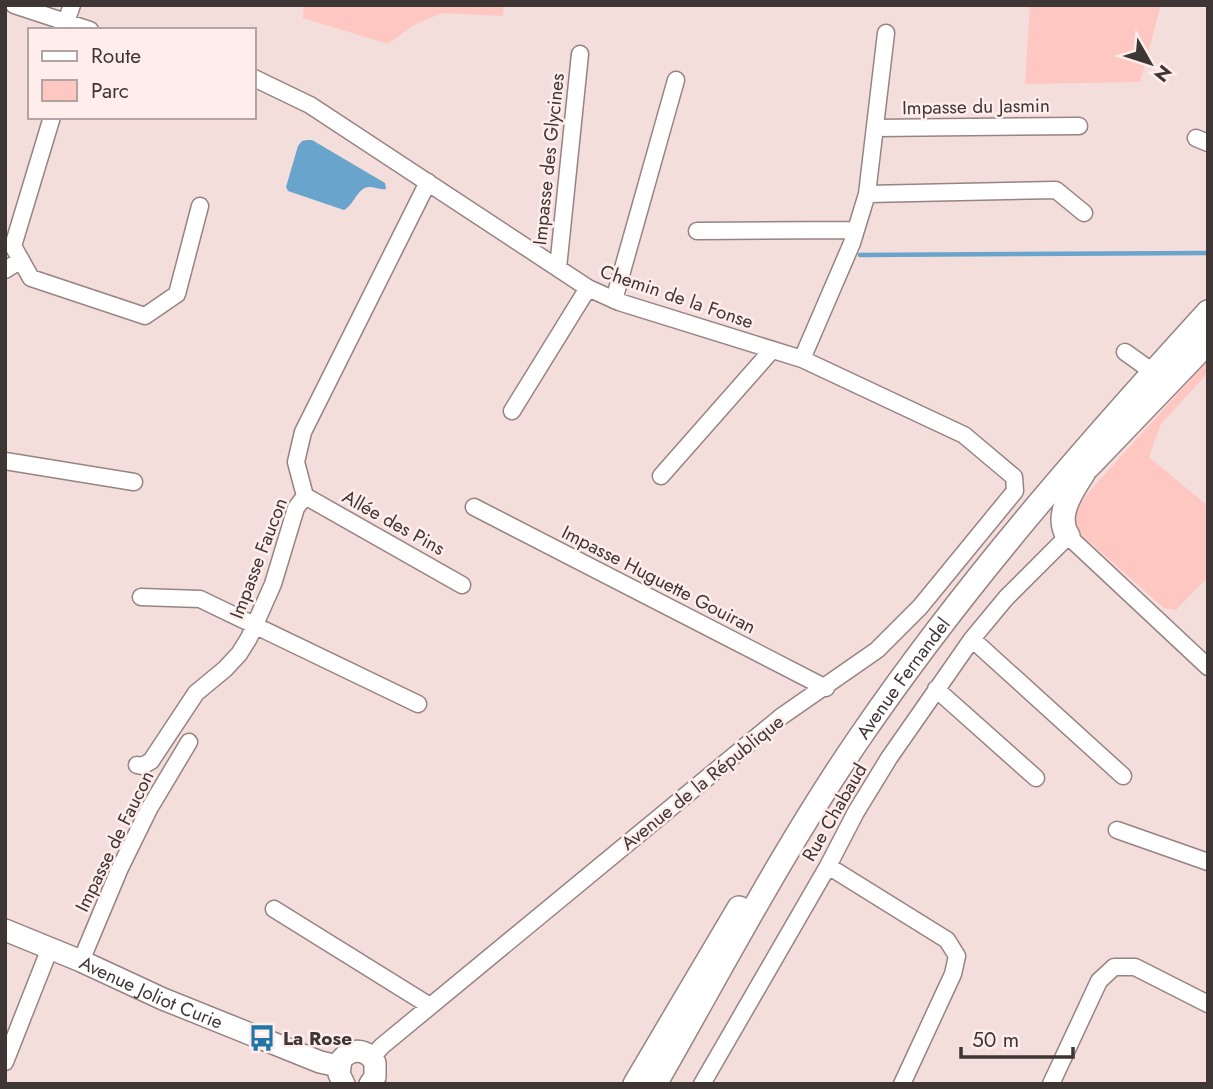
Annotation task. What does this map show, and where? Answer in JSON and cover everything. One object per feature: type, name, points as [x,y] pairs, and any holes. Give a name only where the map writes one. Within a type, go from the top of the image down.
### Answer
[{"type":"main road","name":"Avenue Fernandel","points":[[655,1084],[806,822],[858,740],[916,657],[1011,534],[1208,312]]},
{"type":"main road","name":"Avenue Fernandel","points":[[669,1084],[802,854],[892,711],[997,572],[1084,471],[1208,341]]},
{"type":"main road","points":[[1068,536],[1063,527],[1063,513],[1084,471]]},
{"type":"main road","points":[[635,1084],[774,847],[811,793],[916,657]]},
{"type":"street","points":[[14,5],[79,27]]},
{"type":"street","points":[[72,5],[79,27]]},
{"type":"street","points":[[802,359],[856,230],[867,194],[886,33]]},
{"type":"street","name":"Impasse des Glycines","points":[[558,268],[580,54]]},
{"type":"street","name":"Chemin de la Fonse","points":[[256,79],[310,105],[588,288],[614,300],[802,359],[964,435],[1014,477],[1014,491]]},
{"type":"street","points":[[614,300],[676,80]]},
{"type":"street","points":[[51,119],[13,246],[31,278],[145,316],[177,294],[200,206]]},
{"type":"street","name":"Impasse du Jasmin","points":[[875,128],[1079,126]]},
{"type":"street","name":"Impasse Faucon","points":[[137,765],[142,766],[151,761],[196,693],[239,654],[257,624],[273,584],[296,508],[305,496],[296,462],[303,432],[428,183]]},
{"type":"street","points":[[867,194],[1056,190],[1084,213]]},
{"type":"street","points":[[697,231],[856,230]]},
{"type":"street","points":[[5,270],[21,260]]},
{"type":"street","points":[[512,411],[588,288]]},
{"type":"street","points":[[661,476],[772,350]]},
{"type":"street","points":[[1125,352],[1153,372]]},
{"type":"street","points":[[5,461],[134,482]]},
{"type":"street","name":"Avenue de la République","points":[[372,1057],[430,1006],[782,716],[826,688],[877,650],[920,607],[1014,491]]},
{"type":"street","name":"Allée des Pins","points":[[305,496],[462,585]]},
{"type":"street","name":"Impasse Huguette Gouiran","points":[[474,507],[826,688]]},
{"type":"street","points":[[1068,536],[1208,667]]},
{"type":"street","name":"Rue Chabaud","points":[[702,1084],[863,801],[936,689],[1006,598],[1068,536]]},
{"type":"street","points":[[141,597],[200,599],[257,624],[418,704]]},
{"type":"street","points":[[972,639],[1123,776]]},
{"type":"street","points":[[936,689],[1035,778]]},
{"type":"street","name":"Impasse de Faucon","points":[[81,961],[120,868],[149,809],[189,742]]},
{"type":"street","points":[[1117,830],[1208,862]]},
{"type":"street","points":[[828,866],[947,940],[957,956],[953,974],[902,1084]]},
{"type":"street","points":[[274,909],[430,1006]]},
{"type":"street","name":"Avenue Joliot Curie","points":[[5,930],[163,999],[320,1062],[340,1079]]},
{"type":"street","points":[[5,1062],[50,948]]},
{"type":"street","points":[[1051,1084],[1099,981],[1114,967],[1135,967],[1208,1004]]},
{"type":"street","points":[[340,1079],[341,1060],[352,1051],[359,1051],[372,1057],[376,1070],[371,1083]]},
{"type":"green space","points":[[304,5],[504,5],[503,16],[442,13],[414,25],[388,44],[303,18]]},
{"type":"green space","points":[[1030,5],[1161,5],[1140,82],[1025,84]]},
{"type":"green space","points":[[1208,360],[1208,373],[1161,424],[1149,457],[1208,506],[1208,577],[1176,610],[1164,608],[1076,530],[1074,513],[1088,493]]},
{"type":"water","points":[[312,140],[385,183],[386,189],[365,188],[344,210],[288,191],[286,187],[298,146],[302,141]]},
{"type":"waterway","points":[[860,255],[1208,253]]},
{"type":"place","name":"La Rose","points":[[262,1038]]}]
